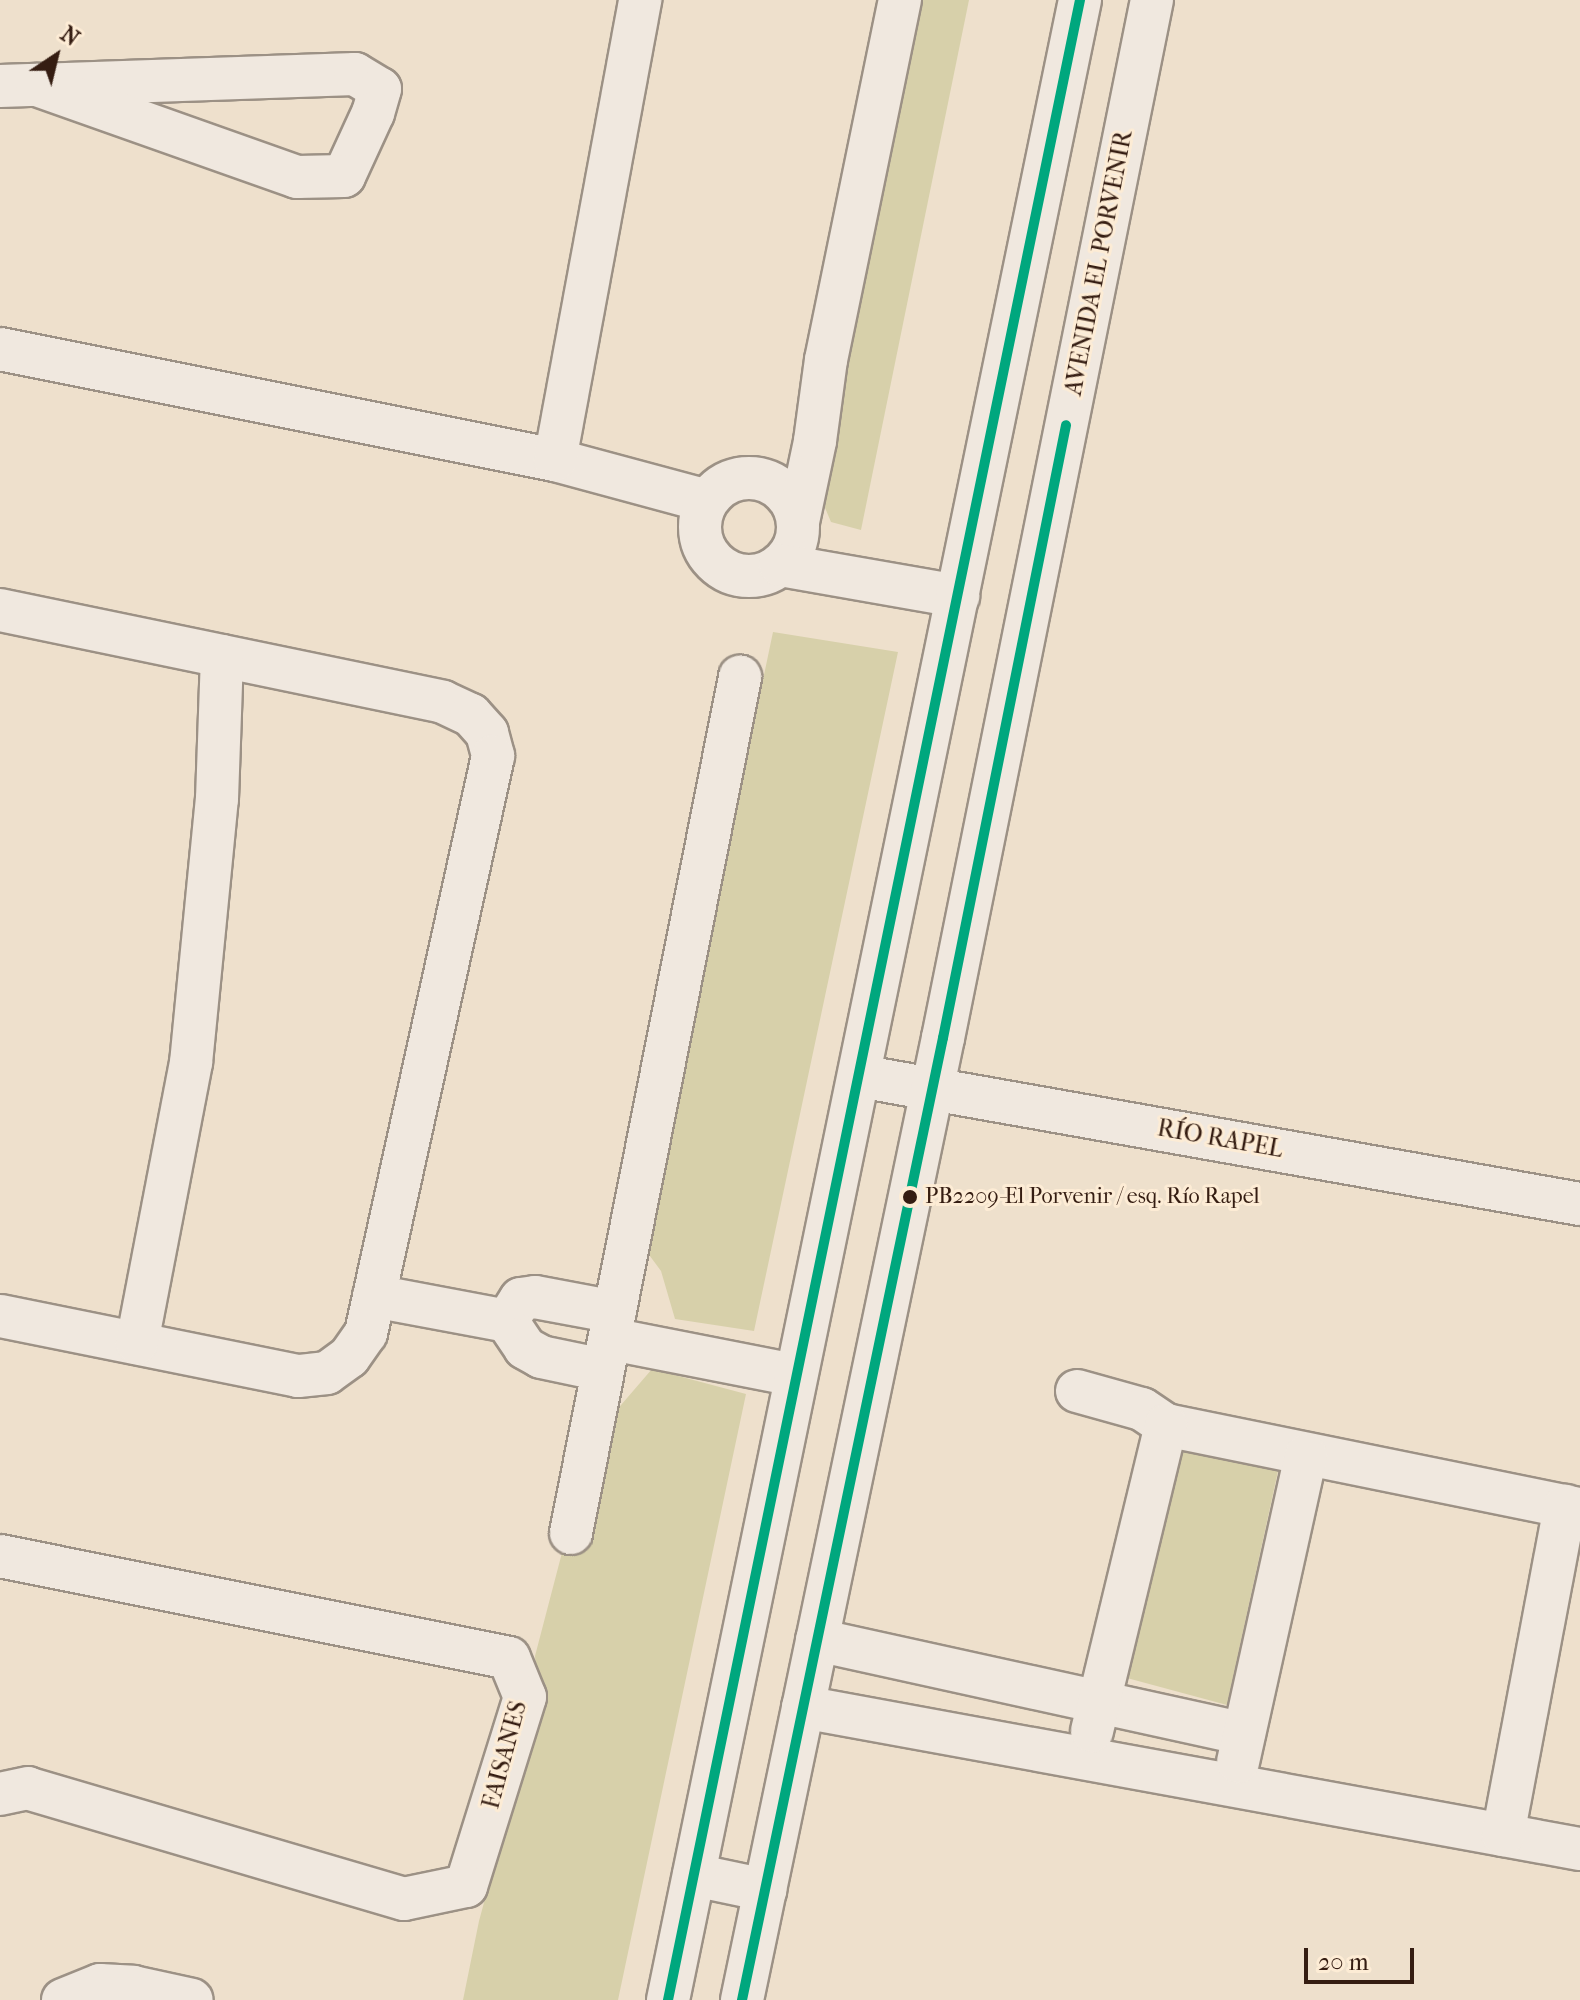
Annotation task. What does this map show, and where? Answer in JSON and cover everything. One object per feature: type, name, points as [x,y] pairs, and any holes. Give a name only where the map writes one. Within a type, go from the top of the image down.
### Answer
[{"type":"street","points":[[555,460],[640,0]]},
{"type":"street","points":[[798,522],[785,494],[759,478],[729,481],[707,501],[700,518],[700,535],[706,550],[717,564],[731,573],[748,576],[765,573],[780,565],[794,545],[815,441],[826,360],[900,0]]},
{"type":"street","points":[[668,2000],[1080,0]]},
{"type":"street","name":"AVENIDA EL PORVENIR","points":[[742,2000],[933,1086],[1152,0]]},
{"type":"street","points":[[355,74],[380,89],[373,113],[344,176],[297,177],[19,85],[355,74]]},
{"type":"street","points":[[0,349],[555,460],[707,501]]},
{"type":"street","points":[[780,565],[958,596]]},
{"type":"street","points":[[0,610],[443,702],[471,715],[487,733],[493,756],[366,1333],[349,1357],[327,1373],[298,1376],[0,1316]]},
{"type":"street","points":[[137,1343],[191,1063],[217,799],[222,656]]},
{"type":"street","points":[[571,1533],[740,677]]},
{"type":"street","name":"RÍO RAPEL","points":[[859,1076],[933,1086],[1580,1204]]},
{"type":"street","points":[[374,1296],[507,1321],[525,1348],[541,1357],[610,1340]]},
{"type":"street","points":[[507,1321],[521,1299],[535,1297],[610,1340],[795,1375]]},
{"type":"street","points":[[1077,1391],[1142,1409],[1166,1425],[1572,1508],[1503,1835]]},
{"type":"street","points":[[1086,1759],[1166,1425]]},
{"type":"street","points":[[1232,1785],[1306,1455]]},
{"type":"street","name":"FAISANES","points":[[0,1556],[509,1658],[525,1697],[466,1886],[404,1899],[28,1788],[0,1794]]},
{"type":"street","points":[[817,1640],[1244,1734]]},
{"type":"street","points":[[803,1707],[1580,1849]]},
{"type":"street","points":[[694,1875],[765,1890]]},
{"type":"street","points":[[63,2000],[100,1985],[133,1987],[192,2000]]},
{"type":"shaded area","points":[[913,0],[969,0],[861,530],[831,522],[823,503],[837,393]]},
{"type":"shaded area","points":[[773,632],[898,652],[754,1331],[675,1319],[661,1271],[644,1248]]},
{"type":"shaded area","points":[[652,1369],[746,1394],[618,2000],[463,2000],[479,1921],[538,1704],[535,1656],[564,1545],[583,1551],[615,1412]]},
{"type":"shaded area","points":[[1181,1447],[1278,1471],[1227,1705],[1127,1678]]},
{"type":"transit line","points":[[668,2000],[1080,0]]},
{"type":"transit line","points":[[742,2000],[943,1038],[1066,425]]},
{"type":"place","name":"PB2209-El Porvenir / esq. Río Rapel","points":[[910,1197]]}]
